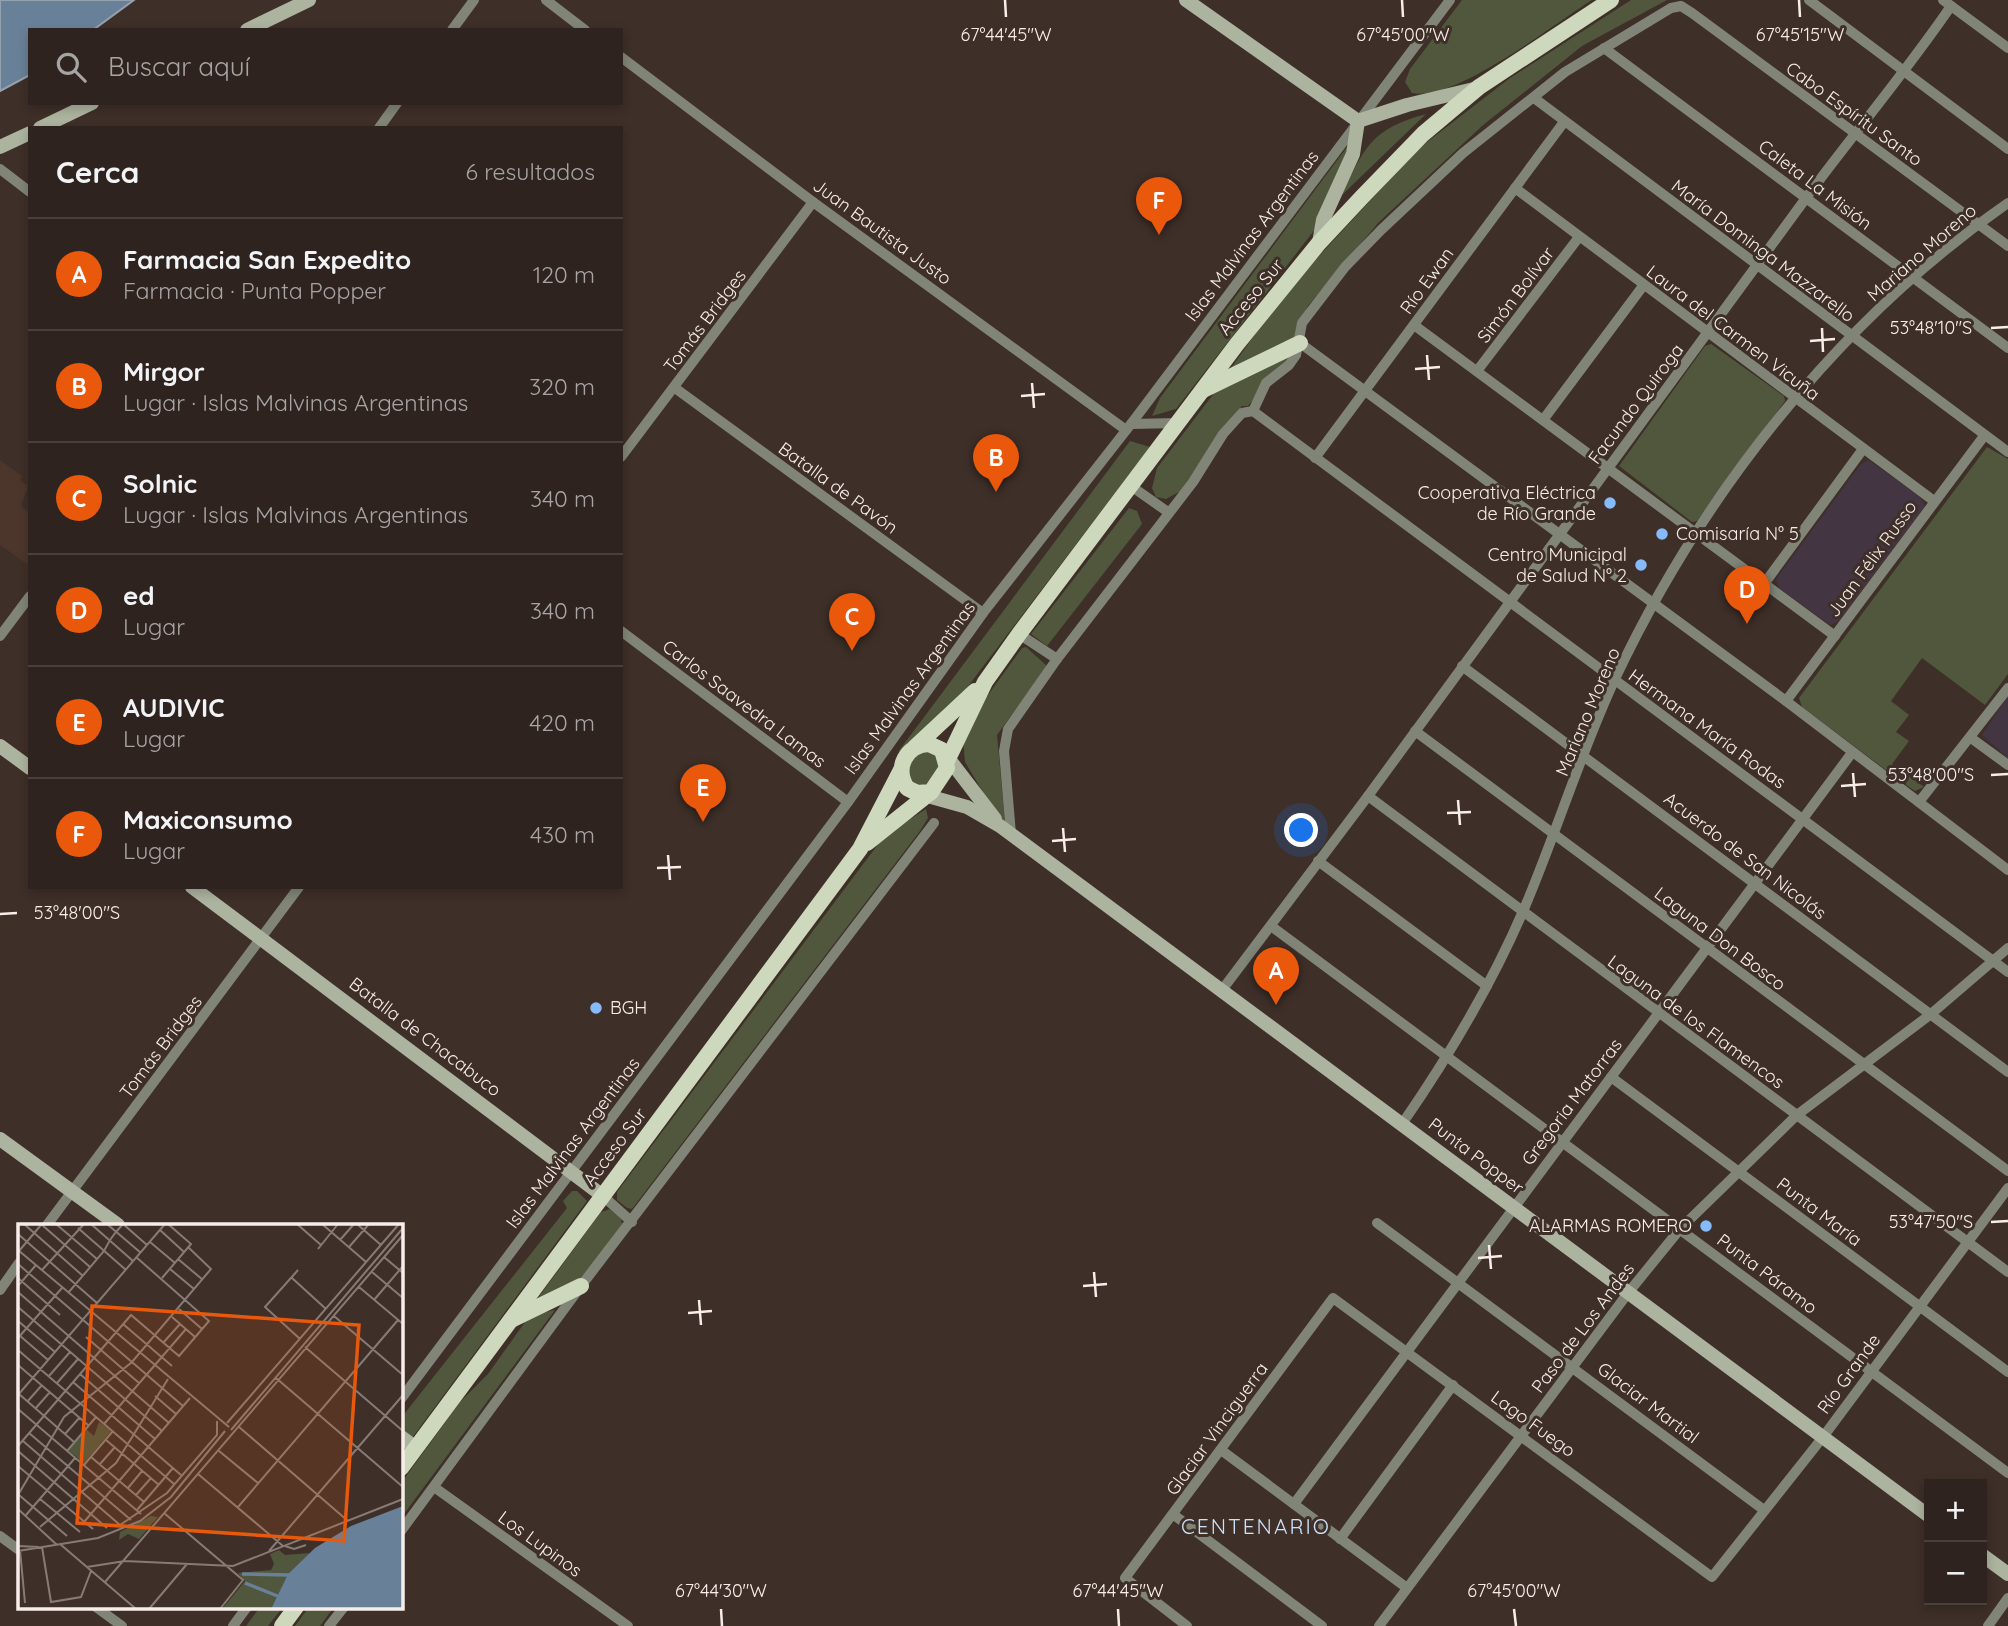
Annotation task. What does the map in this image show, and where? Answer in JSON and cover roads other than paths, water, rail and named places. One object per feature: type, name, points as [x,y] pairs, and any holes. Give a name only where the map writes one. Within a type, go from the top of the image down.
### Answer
[{"type":"main road","name":"Acceso Sur","points":[[946,756],[985,682],[1018,634],[1201,391],[1319,243],[1423,134],[1479,87],[1611,0]]},
{"type":"main road","points":[[1201,391],[1300,343]]},
{"type":"main road","name":"Acceso Sur","points":[[913,748],[985,682]]},
{"type":"main road","points":[[929,744],[946,756],[944,775],[925,794],[907,788],[901,770],[904,760],[913,748],[929,744]]},
{"type":"main road","name":"Acceso Sur","points":[[402,1467],[860,849],[901,770]]},
{"type":"main road","name":"Acceso Sur","points":[[860,849],[925,794]]},
{"type":"main road","points":[[509,1321],[581,1286]]},
{"type":"main road","points":[[282,1626],[295,1608]]},
{"type":"street","points":[[251,28],[309,0]]},
{"type":"street","points":[[453,28],[474,0]]},
{"type":"street","points":[[546,0],[582,28]]},
{"type":"street","points":[[1186,0],[1358,121]]},
{"type":"street","name":"Islas Malvinas Argentinas","points":[[402,1398],[848,802],[983,613],[1128,427],[1450,0]]},
{"type":"street","points":[[1809,0],[2008,149]]},
{"type":"street","points":[[1947,3],[2008,48]]},
{"type":"street","name":"Facundo Quiroga","points":[[1222,990],[1368,796],[1557,534],[1853,134],[1905,73],[1947,3]]},
{"type":"street","name":"Cabo Espíritu Santo","points":[[1604,48],[1656,15],[1681,6],[2008,246]]},
{"type":"street","points":[[1006,830],[1004,740],[1008,729],[1057,659],[1193,482],[1235,419],[1253,411],[1262,389],[1289,365],[1300,343],[1302,323],[1345,267],[1463,153],[1565,72],[1604,48]]},
{"type":"street","name":"Caleta La Misión","points":[[1604,48],[2008,348]]},
{"type":"street","name":"Juan Bautista Justo","points":[[623,59],[813,202],[1128,427]]},
{"type":"street","points":[[1358,121],[1407,105],[1479,87]]},
{"type":"street","name":"María Dominga Mazzarello","points":[[1534,98],[2008,453]]},
{"type":"street","points":[[44,126],[88,105]]},
{"type":"street","points":[[380,126],[396,105]]},
{"type":"street","points":[[1319,243],[1323,220],[1353,154],[1358,121]]},
{"type":"street","name":"Río Ewan","points":[[1315,458],[1564,122]]},
{"type":"street","points":[[0,147],[28,134]]},
{"type":"street","points":[[0,169],[28,190]]},
{"type":"street","name":"Laura del Carmen Vicuña","points":[[1515,188],[1934,501]]},
{"type":"street","name":"Tomás Bridges","points":[[623,454],[813,202]]},
{"type":"street","name":"Mariano Moreno","points":[[1402,1124],[1450,1056],[1488,986],[1523,912],[1615,680],[1654,605],[1696,534],[1743,465],[1851,336],[1913,278],[1978,223],[2008,203]]},
{"type":"street","name":"Simón Bolívar","points":[[1477,371],[1579,237]]},
{"type":"street","points":[[1543,420],[1643,286]]},
{"type":"street","points":[[1414,325],[1835,636]]},
{"type":"street","points":[[1300,343],[1786,701],[1851,754],[2008,870]]},
{"type":"street","name":"Batalla de Pavón","points":[[675,388],[983,613]]},
{"type":"street","name":"Hermana María Rodas","points":[[1253,411],[2008,972]]},
{"type":"street","points":[[1128,427],[1178,423]]},
{"type":"street","name":"Juan Félix Russo","points":[[1786,701],[1984,436]]},
{"type":"street","points":[[1764,584],[1863,449]]},
{"type":"street","points":[[1131,486],[1168,512]]},
{"type":"street","points":[[0,636],[28,599]]},
{"type":"street","name":"Carlos Saavedra Lamas","points":[[623,633],[848,802]]},
{"type":"street","points":[[1018,634],[1057,659]]},
{"type":"street","name":"Acuerdo de San Nicolás","points":[[1462,666],[2008,1072]]},
{"type":"street","points":[[1919,802],[2008,688]]},
{"type":"street","name":"Laguna Don Bosco","points":[[1415,731],[2008,1171]]},
{"type":"street","points":[[1971,738],[2008,765]]},
{"type":"street","points":[[0,746],[28,767]]},
{"type":"street","name":"Gregoria Matorras","points":[[1294,1504],[1851,754]]},
{"type":"street","name":"Punta Popper","points":[[946,756],[1006,830]]},
{"type":"street","name":"Punta Popper","points":[[925,794],[967,807],[1006,830],[1924,1512]]},
{"type":"street","name":"Laguna de los Flamencos","points":[[1368,796],[1657,1014],[2008,1272]]},
{"type":"street","points":[[885,827],[925,807],[967,807]]},
{"type":"street","points":[[402,1530],[581,1286],[934,823]]},
{"type":"street","points":[[1318,861],[1488,986]]},
{"type":"street","name":"Batalla de Chacabuco","points":[[195,889],[572,1171],[632,1222]]},
{"type":"street","name":"Tomás Bridges","points":[[48,1224],[298,889]]},
{"type":"street","name":"Punta Páramo","points":[[1271,926],[1450,1056],[2008,1473]]},
{"type":"street","name":"Paso de Los Andes","points":[[1379,1626],[1572,1366],[1679,1229],[1797,1115],[1931,1014],[2008,948]]},
{"type":"street","name":"Punta María","points":[[1611,1077],[2008,1372]]},
{"type":"street","points":[[0,1139],[117,1224]]},
{"type":"street","name":"Río Grande","points":[[1712,1577],[1823,1437],[1966,1241],[2008,1188]]},
{"type":"street","name":"Glaciar Martial","points":[[1377,1223],[1764,1510]]},
{"type":"street","points":[[0,1290],[18,1264]]},
{"type":"street","name":"Lago Fuego","points":[[1333,1298],[1712,1577]]},
{"type":"street","name":"Glaciar Vinciguerra","points":[[1187,1626],[1125,1578],[1333,1298]]},
{"type":"street","points":[[1340,1538],[1453,1385]]},
{"type":"street","points":[[402,1438],[416,1448]]},
{"type":"street","points":[[1221,1450],[1407,1588]]},
{"type":"street","name":"Los Lupinos","points":[[434,1487],[628,1626]]},
{"type":"street","points":[[1174,1515],[1322,1626]]},
{"type":"street","points":[[0,1536],[18,1549]]},
{"type":"street","points":[[1987,1559],[2008,1574]]},
{"type":"street","points":[[1988,1626],[2008,1598]]},
{"type":"street","points":[[97,1608],[122,1626]]},
{"type":"street","points":[[233,1626],[246,1608]]},
{"type":"street","points":[[329,1626],[343,1608]]},
{"type":"water","points":[[0,0],[134,0],[96,28],[28,28],[28,76],[0,91]]},
{"type":"place","name":"Maxiconsumo","points":[[1159,235]]},
{"type":"place","name":"Mirgor","points":[[996,492]]},
{"type":"place","name":"Cooperativa Eléctrica de Río Grande","points":[[1610,503]]},
{"type":"place","name":"Comisaría N° 5","points":[[1662,534]]},
{"type":"place","name":"Centro Municipal de Salud N° 2","points":[[1641,565]]},
{"type":"place","name":"ed","points":[[1747,624]]},
{"type":"place","name":"Solnic","points":[[852,651]]},
{"type":"place","name":"AUDIVIC","points":[[703,822]]},
{"type":"place","name":"Farmacia San Expedito","points":[[1276,1005]]},
{"type":"place","name":"BGH","points":[[596,1008]]},
{"type":"place","name":"ALARMAS ROMERO","points":[[1706,1226]]},
{"type":"district","name":"CENTENARIO","points":[[1256,1527]]}]
